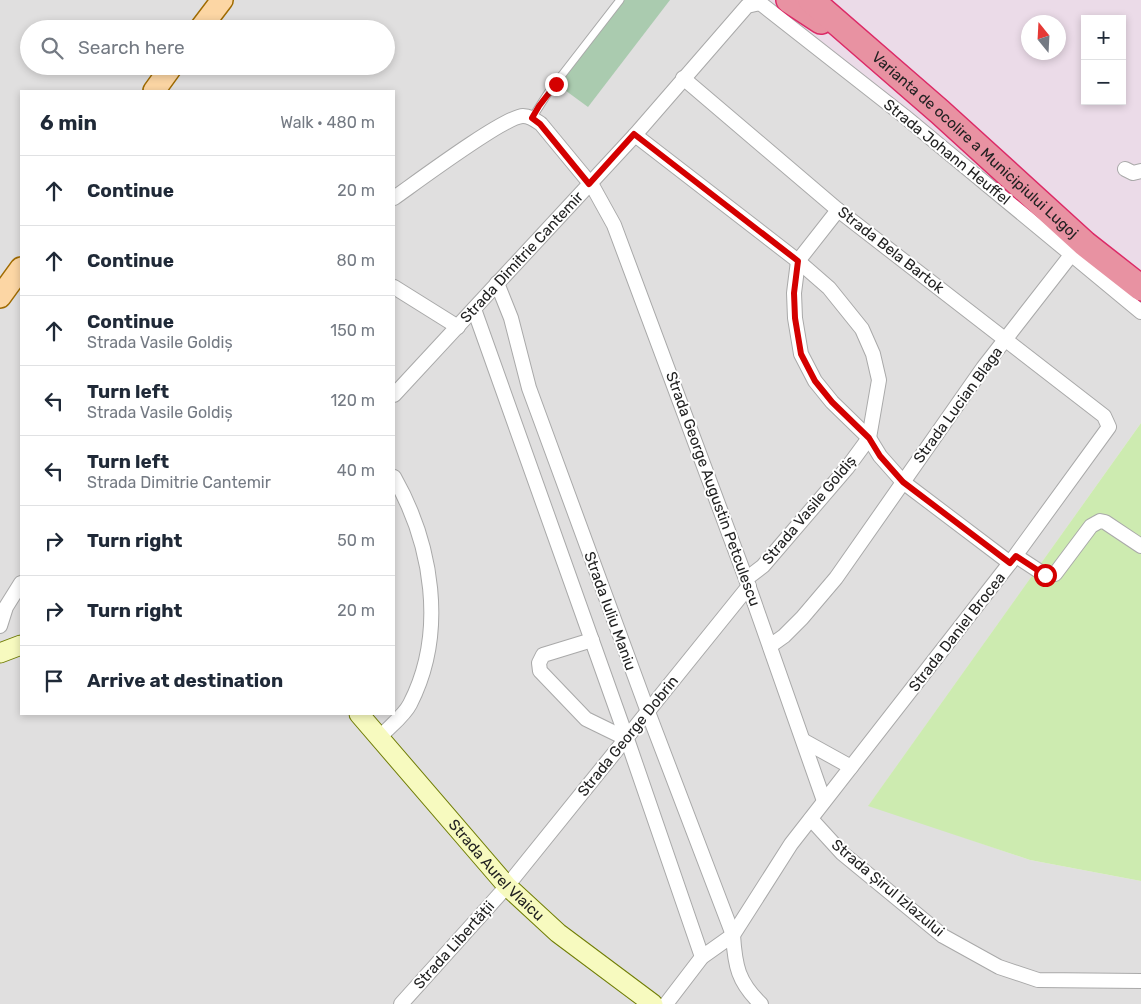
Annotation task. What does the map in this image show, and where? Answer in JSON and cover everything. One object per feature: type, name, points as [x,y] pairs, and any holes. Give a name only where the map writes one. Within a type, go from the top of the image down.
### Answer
[{"type":"highway","points":[[789,0],[819,20],[899,84],[940,112]]},
{"type":"highway","name":"Varianta de ocolire a Municipiului Lugoj","points":[[811,0],[940,112],[1085,244],[1141,288]]},
{"type":"highway","points":[[827,0],[909,78],[940,112]]},
{"type":"main road","points":[[207,20],[222,0]]},
{"type":"main road","points":[[155,90],[166,75]]},
{"type":"main road","points":[[0,297],[20,269]]},
{"type":"street","name":"Strada Johann Heuffel","points":[[747,6],[760,4],[767,9],[904,116],[1141,312]]},
{"type":"street","name":"Strada Dimitrie Cantemir","points":[[395,394],[589,184],[747,6]]},
{"type":"street","name":"Strada Bela Bartok","points":[[683,78],[838,210],[1104,416]]},
{"type":"street","points":[[395,197],[482,137],[516,118],[523,116],[532,118]]},
{"type":"street","name":"Strada George Augustin Petculescu","points":[[532,118],[540,124],[589,184],[603,204],[614,225],[748,582],[824,801]]},
{"type":"street","name":"Strada Vasile Goldiș","points":[[634,134],[798,261],[834,295],[862,329],[873,354],[879,380],[869,438],[847,468],[748,582]]},
{"type":"street","points":[[1125,169],[1134,173],[1141,171]]},
{"type":"street","points":[[798,261],[838,210]]},
{"type":"street","name":"Strada Lucian Blaga","points":[[770,646],[784,636],[802,618],[836,578],[1005,339],[1071,255]]},
{"type":"street","name":"Strada Vasile Goldiș","points":[[798,261],[794,293],[795,318],[801,354],[815,381],[832,402],[869,438],[880,456],[903,482],[1013,559],[1045,575],[1055,574],[1091,526],[1100,521],[1105,522],[1141,546]]},
{"type":"street","name":"Strada Iuliu Maniu","points":[[497,283],[511,318],[529,388],[648,712],[733,935],[735,959],[740,976],[748,992],[761,1004]]},
{"type":"street","points":[[395,288],[458,327]]},
{"type":"street","name":"Strada Iuliu Maniu","points":[[474,309],[627,739],[702,958]]},
{"type":"street","name":"Strada Daniel Brocea","points":[[811,819],[1013,559],[1108,427],[1104,416]]},
{"type":"street","points":[[380,738],[409,706],[423,674],[430,642],[432,610],[428,571],[419,534],[395,478]]},
{"type":"street","name":"Strada George Dobrin","points":[[507,886],[627,739],[748,582]]},
{"type":"street","points":[[0,626],[6,607],[20,585]]},
{"type":"street","points":[[592,640],[543,655],[539,663],[540,671],[586,718],[627,739]]},
{"type":"street","points":[[0,652],[20,645]]},
{"type":"street","name":"Strada Aurel Vlaicu","points":[[360,715],[507,886],[558,933],[653,1004]]},
{"type":"street","points":[[804,741],[851,767]]},
{"type":"street","points":[[666,1004],[702,958],[733,935],[791,844],[811,819]]},
{"type":"street","name":"Strada Șirul Izlazului","points":[[811,819],[842,853],[944,936],[999,967],[1038,980],[1141,981]]},
{"type":"street","name":"Strada Libertății","points":[[401,1004],[507,886]]},
{"type":"lane","points":[[532,118],[550,90],[620,0]]},
{"type":"shaded area","points":[[0,0],[754,0],[1141,303],[1141,423],[869,805],[1030,860],[1141,881],[1141,1004],[0,1004]]},
{"type":"shaded area","points":[[754,0],[1141,0],[1141,303],[1008,197]]},
{"type":"green space","points":[[623,0],[670,0],[588,107],[558,85]]},
{"type":"green space","points":[[1141,423],[1141,881],[1030,860],[868,806]]},
{"type":"route","points":[[556,84],[532,118],[540,124],[589,184],[634,134],[798,261],[794,293],[795,318],[801,354],[815,381],[832,402],[869,438],[880,456],[903,482],[1010,563],[1016,556],[1045,575]]}]
